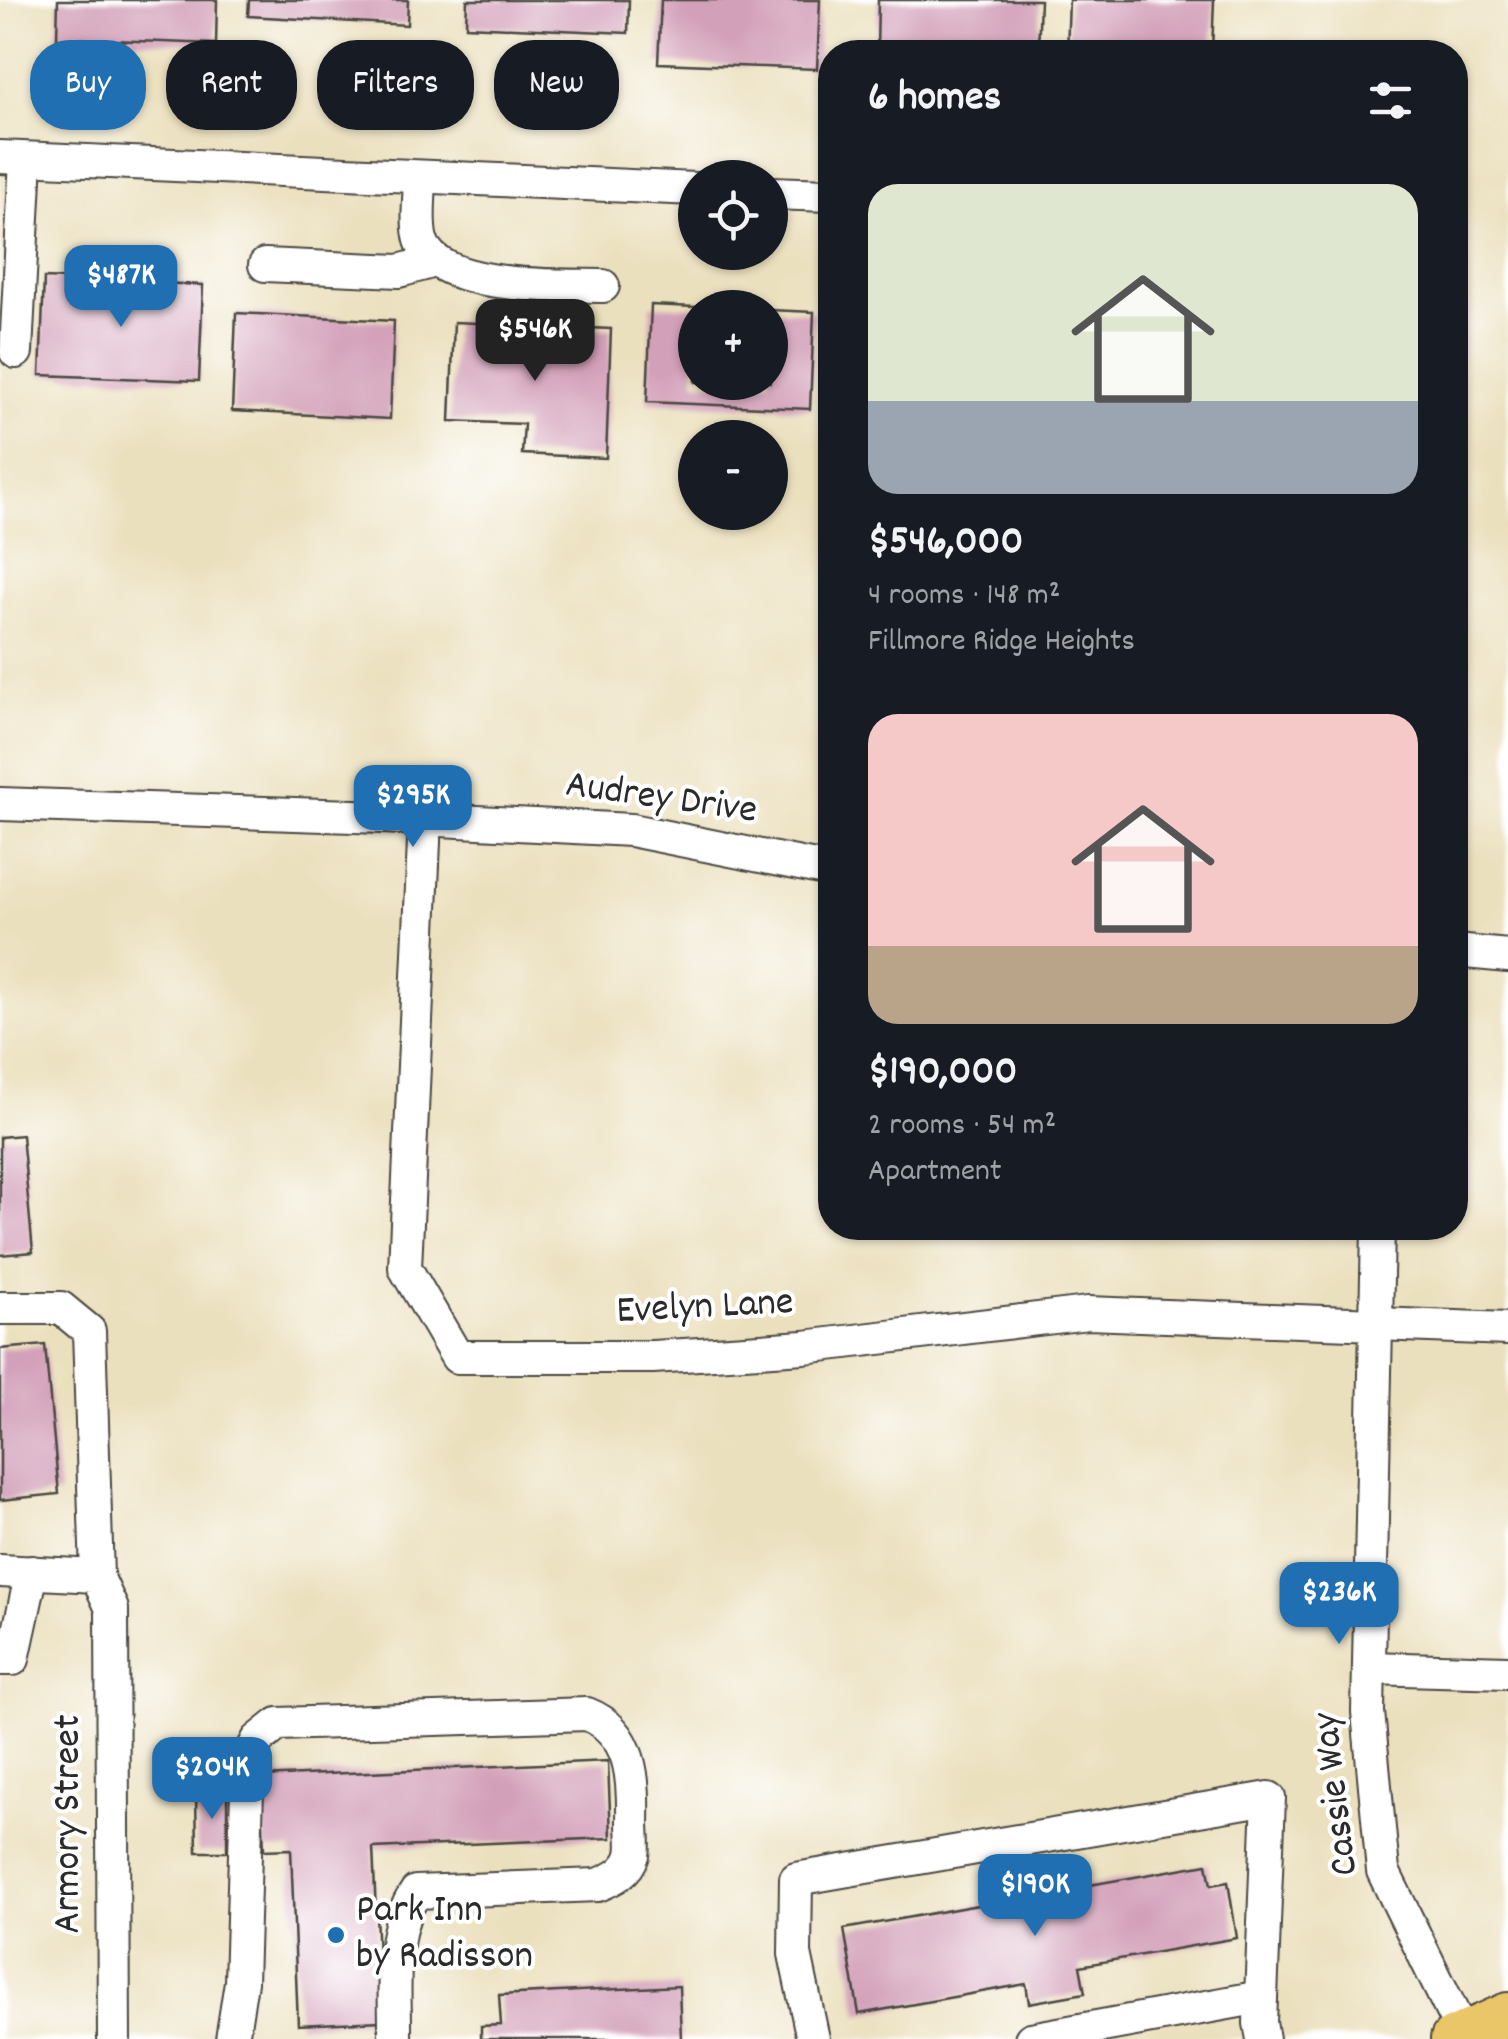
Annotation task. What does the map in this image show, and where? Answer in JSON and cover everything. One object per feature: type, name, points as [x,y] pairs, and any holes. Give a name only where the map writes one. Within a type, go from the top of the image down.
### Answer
[{"type":"main road","points":[[1458,2036],[1508,2014]]},
{"type":"street","points":[[16,352],[13,158],[678,188]]},
{"type":"street","points":[[420,177],[421,240],[435,260],[466,275],[521,283],[603,286]]},
{"type":"street","points":[[788,194],[818,195]]},
{"type":"street","points":[[265,265],[399,270],[435,260]]},
{"type":"street","name":"Audrey Drive","points":[[0,804],[631,830],[818,868]]},
{"type":"street","name":"Evelyn Lane","points":[[425,819],[405,1268],[457,1357],[653,1357],[804,1348],[1088,1313],[1508,1330]]},
{"type":"street","points":[[1468,952],[1508,956]]},
{"type":"street","name":"Cassie Way","points":[[1378,1240],[1368,1712],[1383,1870],[1458,2036]]},
{"type":"street","points":[[0,1308],[61,1308],[89,1331],[97,1576],[16,1571],[13,1659],[0,1659]]},
{"type":"street","name":"Armory Street","points":[[97,1576],[112,1609],[114,2039]]},
{"type":"street","points":[[1369,1668],[1508,1672]]},
{"type":"street","points":[[232,2039],[241,1982],[248,1759],[258,1740],[278,1724],[588,1714],[606,1721],[625,1748],[634,1777],[632,1856],[619,1876],[598,1885],[416,1892],[406,1906],[396,1947],[395,2039]]},
{"type":"street","points":[[813,2039],[795,1954],[796,1879],[1269,1798],[1261,1996],[1263,2039]]},
{"type":"street","points":[[1031,2039],[1261,1996]]},
{"type":"building","points":[[58,0],[217,0],[216,40],[57,38]]},
{"type":"building","points":[[249,0],[408,0],[407,25],[248,16]]},
{"type":"building","points":[[467,0],[629,0],[628,33],[466,26]]},
{"type":"building","points":[[661,0],[820,0],[817,69],[658,63]]},
{"type":"building","points":[[878,0],[1040,0],[1038,40],[877,40]]},
{"type":"building","points":[[1069,0],[1214,0],[1212,40],[1067,40]]},
{"type":"building","points":[[44,278],[203,285],[199,381],[40,375]]},
{"type":"building","points":[[651,305],[678,306],[678,400],[788,400],[788,311],[814,312],[810,409],[647,402]]},
{"type":"building","points":[[236,313],[394,321],[390,419],[232,411]]},
{"type":"building","points":[[454,322],[611,329],[606,458],[522,454],[524,424],[450,421]]},
{"type":"building","points":[[22,1135],[33,1252],[0,1255],[0,1137]]},
{"type":"building","points":[[45,1345],[59,1494],[0,1500],[0,1349]]},
{"type":"building","name":"Park Inn by Radisson","points":[[608,1761],[611,1838],[373,1848],[381,2021],[298,2025],[291,1849],[264,1850],[261,1777]]},
{"type":"building","points":[[227,1792],[227,1852],[197,1852],[196,1793]]},
{"type":"building","points":[[1207,1864],[1211,1885],[1228,1882],[1237,1938],[1080,1966],[1085,1993],[1029,2003],[1026,1984],[859,2014],[844,1929]]},
{"type":"building","points":[[679,1986],[681,2039],[481,2039],[481,2026],[501,2025],[499,1995]]},
{"type":"place","name":"Park Inn by Radisson","points":[[336,1935]]}]
